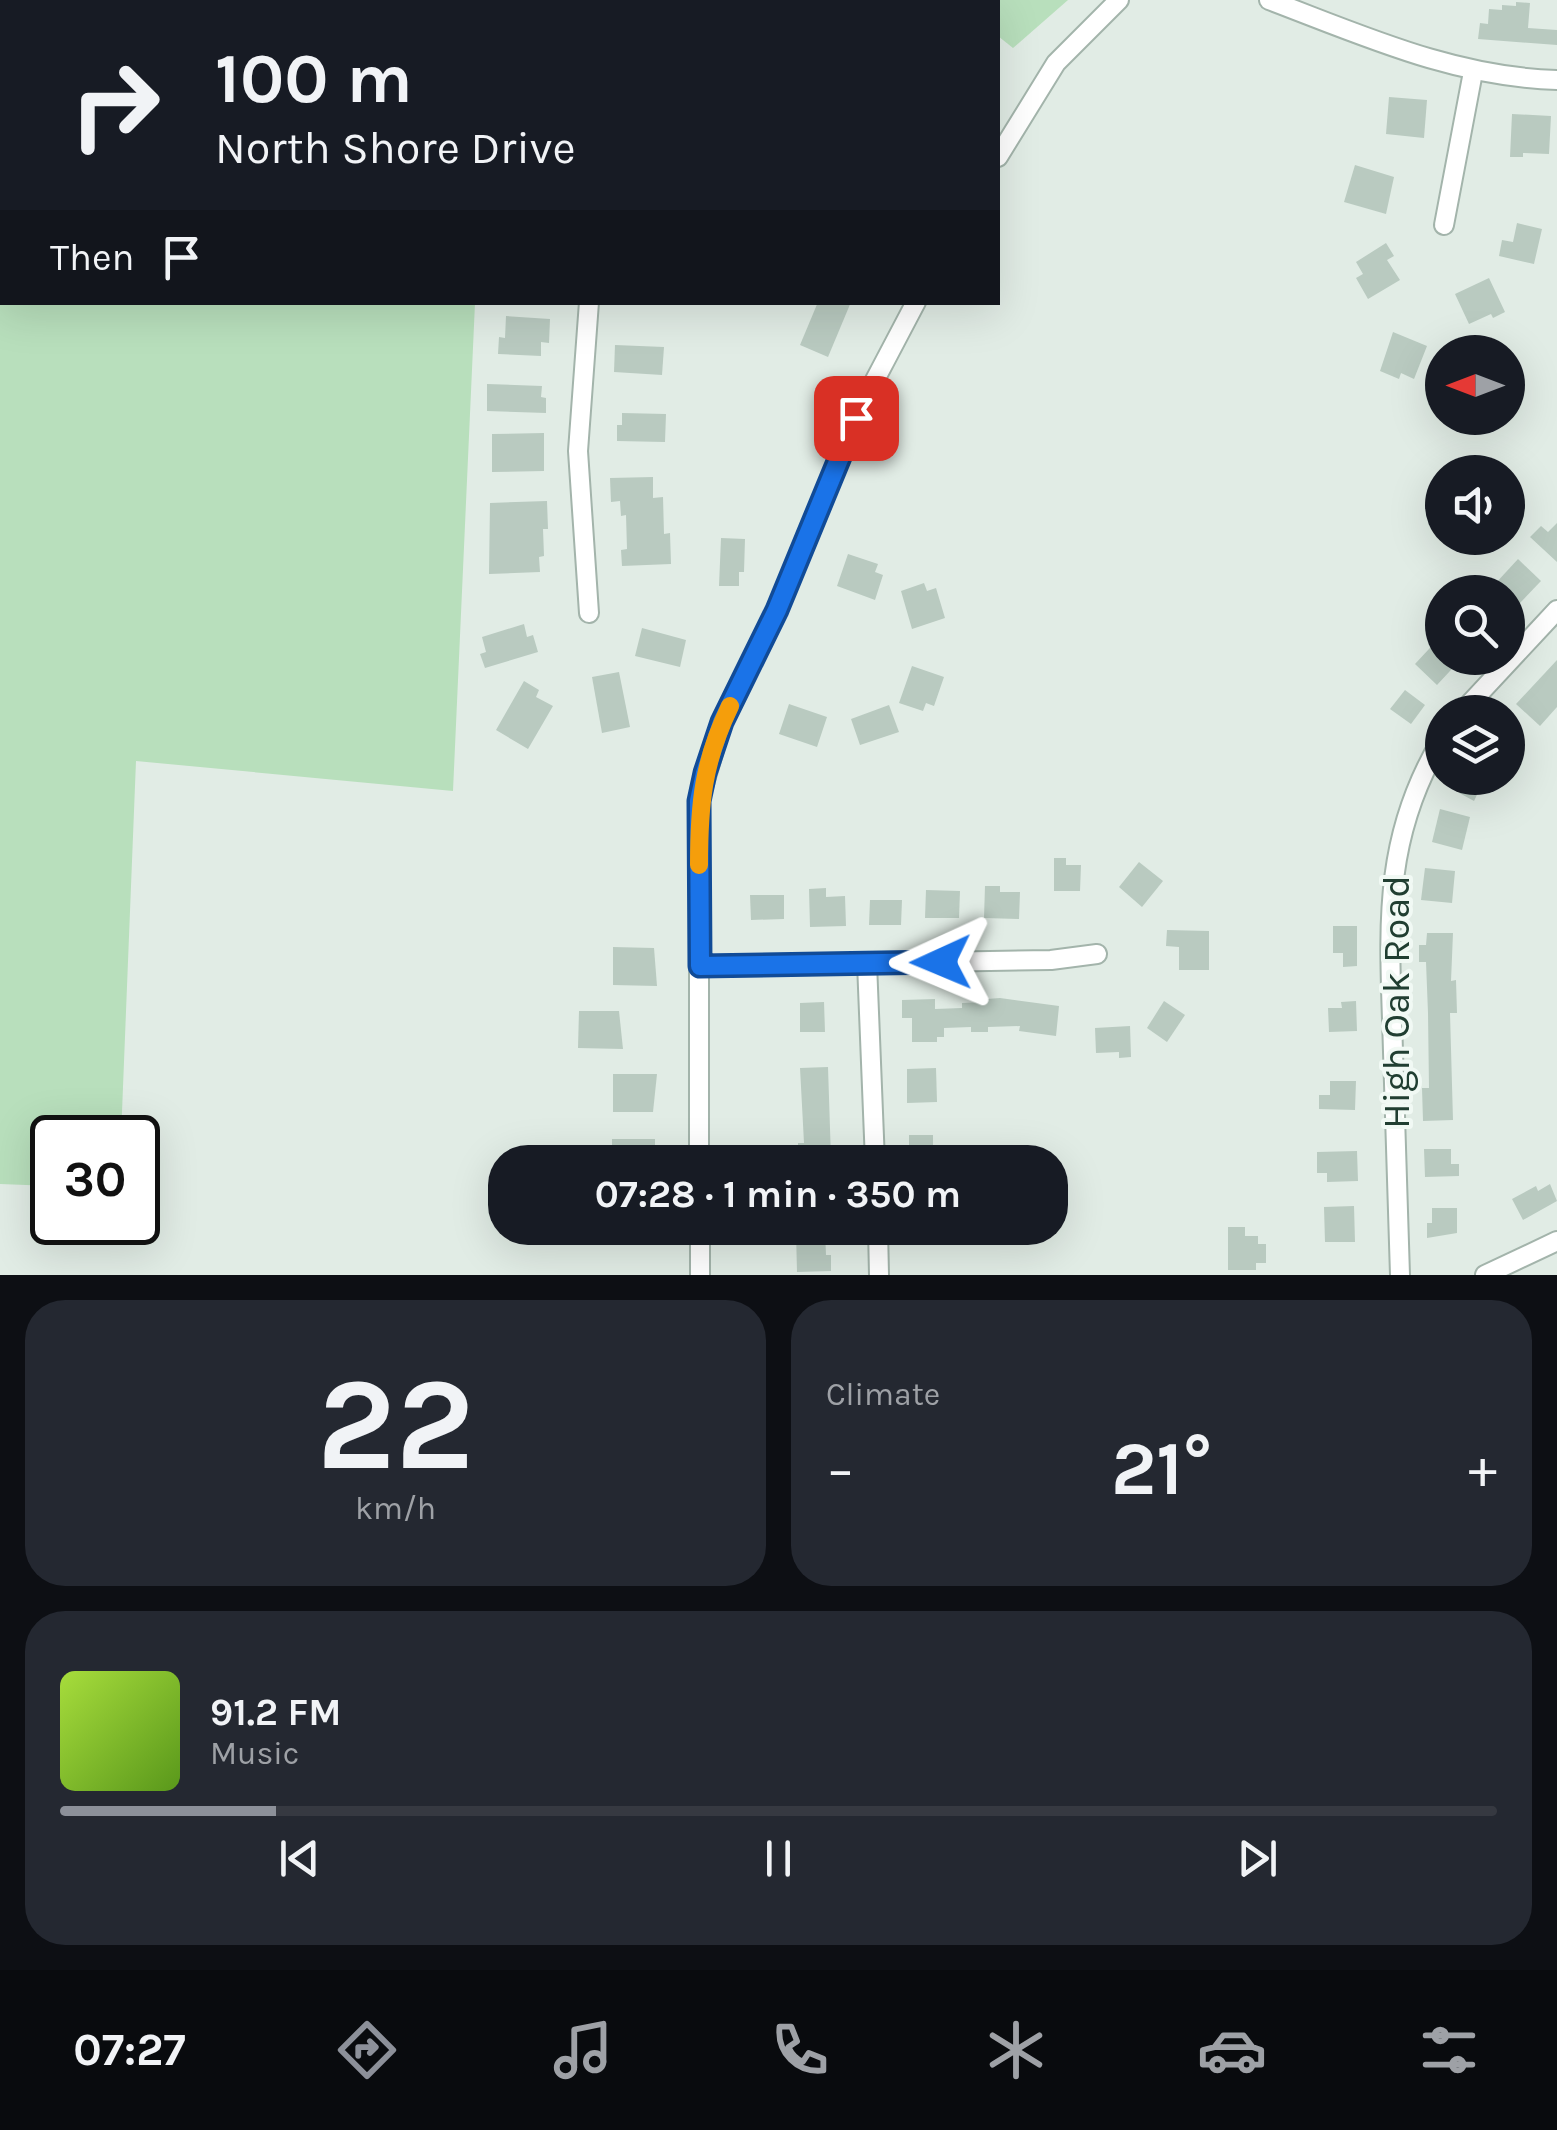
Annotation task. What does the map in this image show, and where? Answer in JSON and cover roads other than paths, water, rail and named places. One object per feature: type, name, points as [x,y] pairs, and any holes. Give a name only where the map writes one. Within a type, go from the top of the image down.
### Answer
[{"type":"street","points":[[1000,154],[1056,63],[1119,0]]},
{"type":"street","points":[[1269,0],[1412,55],[1473,72],[1557,80]]},
{"type":"street","points":[[1444,225],[1473,72]]},
{"type":"street","points":[[588,305],[578,451],[589,613]]},
{"type":"street","points":[[700,1145],[699,801],[705,773],[722,722],[777,610],[856,418],[914,305]]},
{"type":"street","points":[[1478,695],[1557,610]]},
{"type":"street","name":"High Oak Road","points":[[1400,1275],[1389,907],[1404,823],[1425,771]]},
{"type":"street","points":[[700,966],[1051,960],[1097,954]]},
{"type":"street","points":[[867,963],[874,1145]]},
{"type":"street","points":[[1486,1275],[1557,1240]]},
{"type":"street","points":[[700,1245],[700,1275]]},
{"type":"street","points":[[879,1245],[880,1275]]}]
